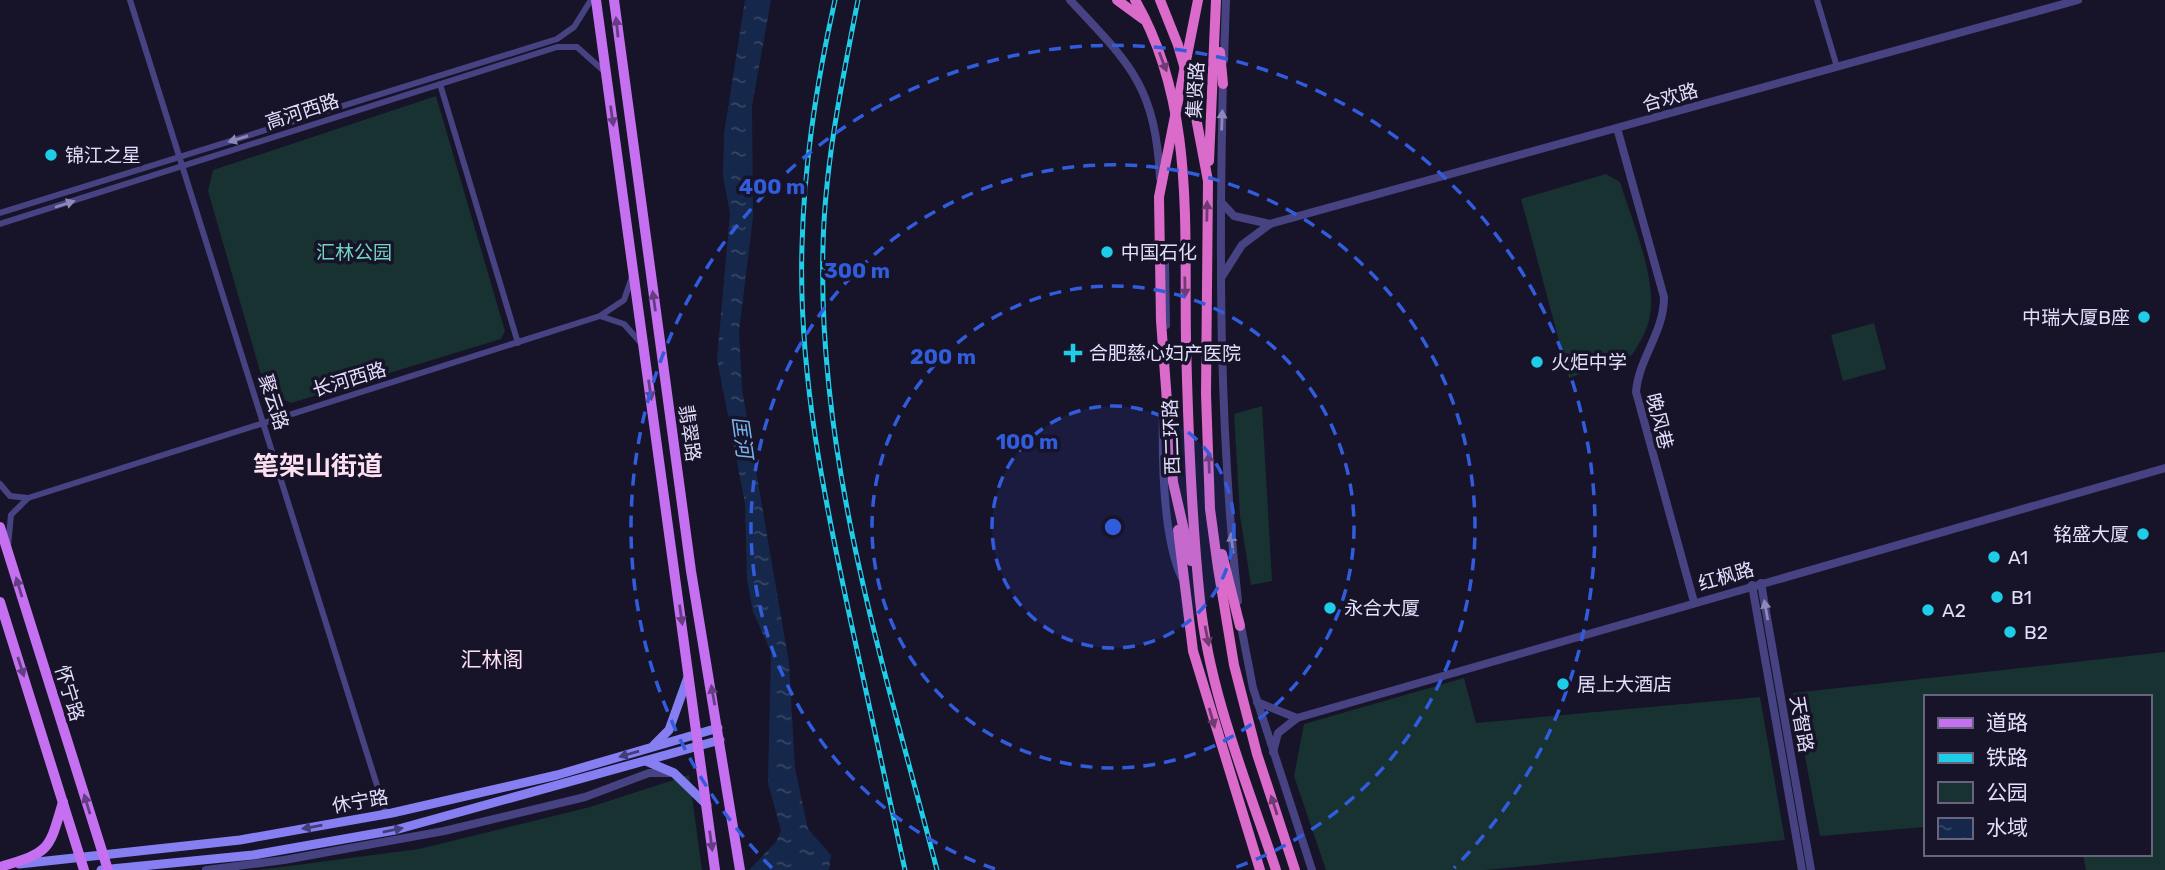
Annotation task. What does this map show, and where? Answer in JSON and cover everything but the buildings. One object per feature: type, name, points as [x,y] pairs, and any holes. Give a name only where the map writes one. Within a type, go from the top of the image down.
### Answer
[{"type":"highway","points":[[1117,0],[1137,13],[1149,26]]},
{"type":"highway","name":"西二环路","points":[[1135,0],[1149,26],[1168,76],[1181,137],[1188,462],[1200,602],[1230,734],[1276,870]]},
{"type":"highway","name":"西二环路","points":[[1160,0],[1178,45],[1190,86],[1208,181],[1205,304],[1210,509],[1234,665],[1257,754],[1295,870]]},
{"type":"highway","points":[[1198,0],[1159,197],[1161,321],[1173,482],[1200,602]]},
{"type":"highway","points":[[1219,1],[1223,85]]},
{"type":"highway","name":"集贤路","points":[[1208,181],[1219,1]]},
{"type":"highway","name":"西二环路","points":[[1173,482],[1193,651],[1260,870]]},
{"type":"highway","points":[[1210,509],[1240,626]]},
{"type":"main road","name":"翡翠路","points":[[596,0],[715,870]]},
{"type":"main road","name":"翡翠路","points":[[614,0],[691,572],[740,870]]},
{"type":"main road","name":"怀宁路","points":[[0,527],[102,853],[105,870]]},
{"type":"main road","name":"怀宁路","points":[[0,602],[84,870]]},
{"type":"main road","points":[[652,747],[669,730],[689,676]]},
{"type":"main road","name":"休宁路","points":[[1,866],[80,855],[240,840],[386,814],[557,775],[718,728]]},
{"type":"main road","name":"休宁路","points":[[105,870],[253,855],[395,830],[720,740]]},
{"type":"main road","points":[[646,761],[674,772],[706,804]]},
{"type":"main road","points":[[1,866],[38,856],[50,843],[63,801]]},
{"type":"street","name":"聚云路","points":[[130,0],[386,814]]},
{"type":"street","name":"高河西路","points":[[0,214],[556,38],[575,27],[591,0]]},
{"type":"street","points":[[1070,0],[1133,70],[1147,99],[1158,137],[1167,296],[1162,455],[1174,562],[1183,580]]},
{"type":"street","points":[[1817,0],[1837,67]]},
{"type":"street","name":"合欢路","points":[[1270,224],[2078,0]]},
{"type":"street","name":"高河西路","points":[[0,224],[557,47],[577,47],[606,74]]},
{"type":"street","points":[[440,84],[518,343]]},
{"type":"street","points":[[1223,85],[1221,278],[1227,496],[1240,626],[1258,702],[1312,870]]},
{"type":"street","name":"晚风巷","points":[[1617,128],[1664,297],[1663,322],[1642,363],[1636,392],[1694,602]]},
{"type":"street","points":[[1221,201],[1234,216],[1270,224]]},
{"type":"street","points":[[1221,278],[1242,245],[1270,224]]},
{"type":"street","points":[[600,316],[624,300],[634,272]]},
{"type":"street","points":[[600,316],[624,324],[643,345]]},
{"type":"street","name":"长河西路","points":[[28,498],[600,316]]},
{"type":"street","name":"红枫路","points":[[1297,718],[2165,467]]},
{"type":"street","points":[[0,484],[10,496],[28,498]]},
{"type":"street","points":[[8,552],[11,515],[28,498]]},
{"type":"street","name":"天智路","points":[[1756,584],[1802,870]]},
{"type":"street","name":"天智路","points":[[1756,584],[1811,870]]},
{"type":"street","points":[[1258,702],[1297,718],[1278,733],[1273,752]]},
{"type":"street","points":[[206,870],[284,860],[444,831],[585,797],[649,773],[674,772]]},
{"type":"green space","name":"汇林公园","points":[[436,96],[505,331],[501,339],[291,403],[266,392],[208,191],[213,170]]},
{"type":"green space","points":[[1606,174],[1620,182],[1636,230],[1650,284],[1650,315],[1646,331],[1632,355],[1569,378],[1521,199]]},
{"type":"green space","points":[[1874,323],[1886,369],[1843,381],[1831,335]]},
{"type":"green space","points":[[1262,406],[1272,581],[1251,585],[1240,516],[1234,414]]},
{"type":"green space","points":[[2165,652],[2165,870],[2086,870],[2083,856],[2151,856],[2151,695],[1924,695],[1924,827],[1820,836],[1793,693]]},
{"type":"green space","points":[[1464,678],[1476,723],[1760,697],[1785,840],[1486,870],[1326,870],[1294,776],[1304,724]]},
{"type":"green space","points":[[689,775],[702,870],[258,870],[419,849],[590,807]]},
{"type":"water","name":"匡河","points":[[745,0],[771,0],[752,106],[753,217],[739,331],[742,389],[789,663],[795,768],[808,829],[831,855],[829,870],[749,870],[776,842],[781,831],[768,783],[771,652],[753,612],[747,579],[745,503],[717,359],[730,213],[723,176],[724,134]]},
{"type":"railway","points":[[835,0],[817,91],[805,184],[802,246],[804,342],[815,438],[832,533],[905,870]]},
{"type":"railway","points":[[858,0],[835,123],[824,215],[824,326],[831,405],[842,483],[858,561],[937,870]]},
{"type":"place","name":"锦江之星","points":[[51,155]]},
{"type":"place","name":"中国石化","points":[[1107,252]]},
{"type":"place","name":"中瑞大厦B座","points":[[2144,317]]},
{"type":"place","name":"合肥慈心妇产医院","points":[[1073,353]]},
{"type":"place","name":"火炬中学","points":[[1537,362]]},
{"type":"place","name":"铭盛大厦","points":[[2143,534]]},
{"type":"place","name":"A1","points":[[1994,557]]},
{"type":"place","name":"B1","points":[[1997,597]]},
{"type":"place","name":"永合大厦","points":[[1330,608]]},
{"type":"place","name":"A2","points":[[1928,610]]},
{"type":"place","name":"B2","points":[[2010,632]]},
{"type":"place","name":"居上大酒店","points":[[1563,684]]},
{"type":"district","name":"笔架山街道","points":[[318,466]]},
{"type":"district","name":"汇林阁","points":[[492,660]]}]
